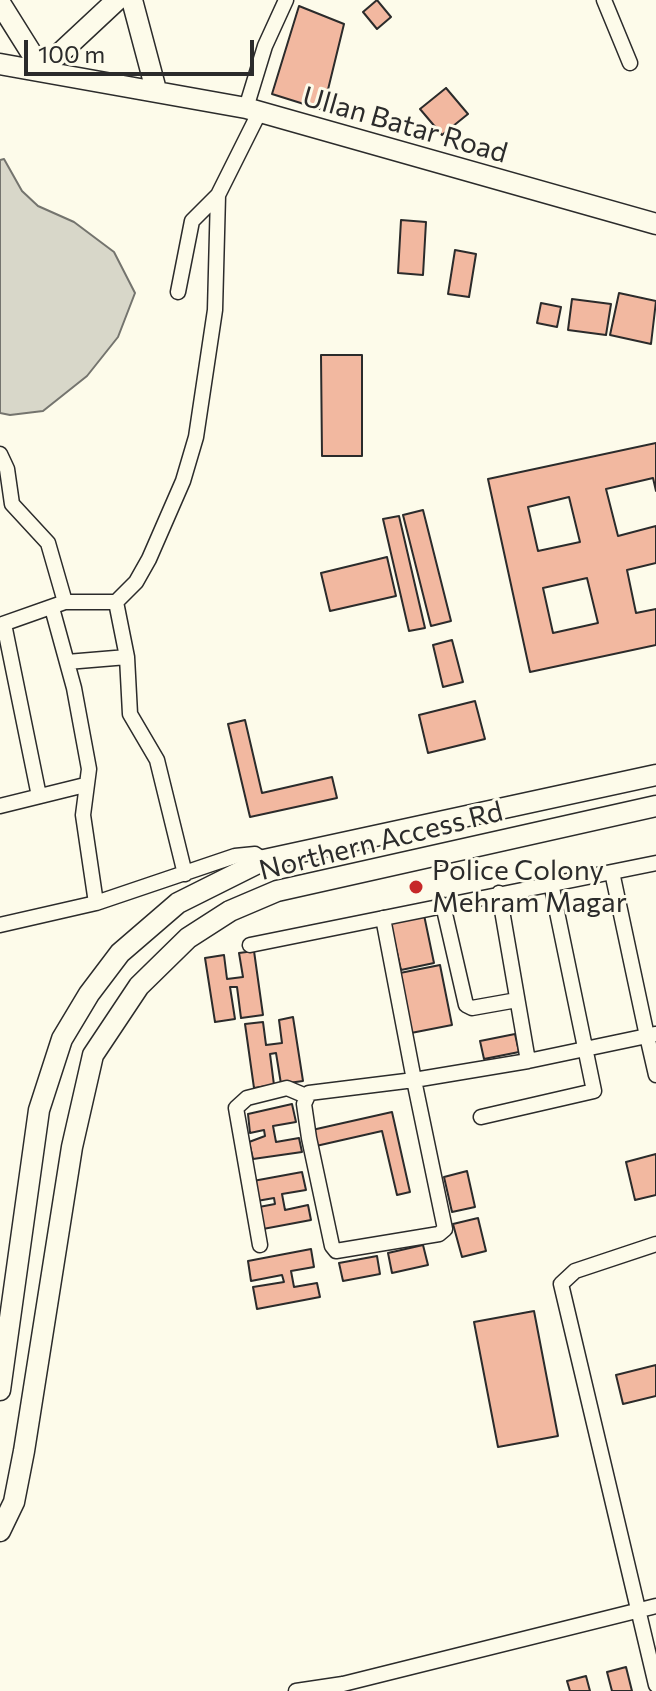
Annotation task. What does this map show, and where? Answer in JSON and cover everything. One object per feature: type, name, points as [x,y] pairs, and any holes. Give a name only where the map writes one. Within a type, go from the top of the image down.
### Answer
[{"type":"main road","points":[[0,3],[42,70],[117,0]]},
{"type":"main road","points":[[132,0],[156,90]]},
{"type":"main road","name":"Ullan Batar Road","points":[[0,64],[253,110],[656,224]]},
{"type":"main road","name":"Northern Access Rd","points":[[0,1390],[39,1110],[62,1039],[89,994],[120,953],[178,903],[264,860],[309,853],[656,775]]},
{"type":"main road","name":"Northern Access Rd","points":[[0,1531],[14,1502],[22,1464],[72,1147],[93,1055],[139,986],[188,938],[230,911],[277,891],[656,806]]},
{"type":"main road","points":[[309,853],[316,883]]},
{"type":"street","points":[[39,796],[2,624],[58,605],[116,602],[136,582],[149,559],[183,481],[196,437],[215,310],[218,195],[253,110],[265,46],[286,0]]},
{"type":"street","points":[[604,0],[630,63]]},
{"type":"street","points":[[178,292],[192,221],[218,195]]},
{"type":"street","points":[[0,454],[6,498],[48,543],[67,662],[89,769],[83,815],[96,903]]},
{"type":"street","points":[[116,602],[127,657],[130,714],[157,760],[185,874]]},
{"type":"street","points":[[67,662],[127,657]]},
{"type":"street","points":[[0,806],[85,785]]},
{"type":"street","points":[[0,925],[96,903],[248,853],[264,860]]},
{"type":"street","points":[[250,945],[656,863]]},
{"type":"street","points":[[612,872],[652,1035],[656,1075]]},
{"type":"street","points":[[481,1117],[593,1092],[551,883]]},
{"type":"street","points":[[499,893],[528,1061]]},
{"type":"street","points":[[443,905],[466,1005],[472,1008],[517,1000]]},
{"type":"street","points":[[383,918],[414,1080],[444,1231],[340,1251],[332,1246],[309,1138],[304,1104],[306,1096],[315,1091],[414,1080],[528,1061],[652,1035]]},
{"type":"street","points":[[260,1245],[236,1108],[247,1098],[287,1088],[306,1096]]},
{"type":"street","points":[[656,1244],[575,1271],[561,1284],[656,1685]]},
{"type":"street","points":[[296,1691],[344,1688],[656,1606]]},
{"type":"shaded area","points":[[4,159],[22,191],[38,206],[74,222],[114,252],[135,293],[118,337],[87,376],[43,411],[10,415],[0,413],[0,160]]},
{"type":"building","points":[[377,0],[391,17],[377,29],[363,12]]},
{"type":"building","points":[[299,6],[344,24],[323,110],[272,94]]},
{"type":"building","points":[[446,88],[468,114],[442,135],[420,109]]},
{"type":"building","points":[[401,220],[426,222],[423,275],[398,273]]},
{"type":"building","points":[[455,250],[476,254],[469,297],[448,294]]},
{"type":"building","points":[[619,293],[656,301],[651,344],[610,335]]},
{"type":"building","points":[[572,299],[611,304],[606,335],[568,330]]},
{"type":"building","points":[[541,303],[561,307],[557,327],[537,323]]},
{"type":"building","points":[[321,355],[362,355],[362,456],[322,456]]},
{"type":"building","points":[[656,443],[656,491],[653,478],[606,489],[618,536],[656,526],[656,563],[627,570],[636,613],[656,609],[656,645],[530,672],[488,479]],"holes":[[[569,497],[580,542],[538,551],[528,507]],[[587,578],[598,623],[553,633],[543,588]]]},
{"type":"building","points":[[423,510],[451,621],[431,626],[403,515]]},
{"type":"building","points":[[399,516],[425,628],[409,631],[383,519]]},
{"type":"building","points":[[387,557],[396,596],[330,611],[321,573]]},
{"type":"building","points":[[452,640],[463,682],[443,687],[433,645]]},
{"type":"building","points":[[475,701],[485,739],[428,753],[419,715]]},
{"type":"building","points":[[245,720],[262,793],[332,777],[337,798],[250,817],[228,724]]},
{"type":"building","points":[[424,915],[434,963],[401,970],[390,922]]},
{"type":"building","points":[[254,951],[263,1015],[241,1018],[237,987],[230,987],[235,1019],[215,1022],[205,958],[224,955],[227,979],[243,977],[239,953]]},
{"type":"building","points":[[440,965],[452,1025],[411,1033],[400,973]]},
{"type":"building","points":[[293,1017],[303,1081],[281,1084],[276,1053],[270,1054],[274,1085],[254,1088],[245,1024],[263,1022],[266,1045],[282,1043],[279,1020]]},
{"type":"building","points":[[515,1034],[519,1052],[484,1059],[480,1041]]},
{"type":"building","points":[[292,1104],[296,1122],[273,1126],[276,1142],[299,1138],[302,1152],[253,1159],[249,1142],[265,1136],[264,1130],[250,1133],[248,1114]]},
{"type":"building","points":[[392,1112],[410,1192],[397,1195],[382,1131],[316,1146],[312,1130]]},
{"type":"building","points":[[656,1154],[656,1195],[635,1200],[626,1162]]},
{"type":"building","points":[[467,1171],[475,1207],[452,1212],[444,1177]]},
{"type":"building","points":[[302,1172],[306,1190],[282,1194],[285,1210],[308,1205],[311,1220],[263,1229],[259,1207],[275,1204],[274,1198],[257,1201],[253,1181]]},
{"type":"building","points":[[478,1218],[486,1251],[462,1257],[453,1224]]},
{"type":"building","points":[[423,1245],[428,1265],[392,1273],[388,1253]]},
{"type":"building","points":[[311,1249],[314,1267],[291,1271],[294,1287],[317,1283],[320,1297],[257,1309],[253,1287],[284,1282],[282,1275],[251,1281],[248,1261]]},
{"type":"building","points":[[377,1256],[380,1274],[343,1281],[339,1263]]},
{"type":"building","points":[[534,1311],[558,1436],[498,1447],[474,1322]]},
{"type":"building","points":[[656,1365],[656,1396],[623,1404],[616,1375]]},
{"type":"building","points":[[626,1667],[632,1691],[612,1691],[607,1672]]},
{"type":"building","points":[[586,1676],[590,1691],[570,1691],[567,1681]]},
{"type":"place","name":"Police Colony Mehram Magar","points":[[416,887]]}]
